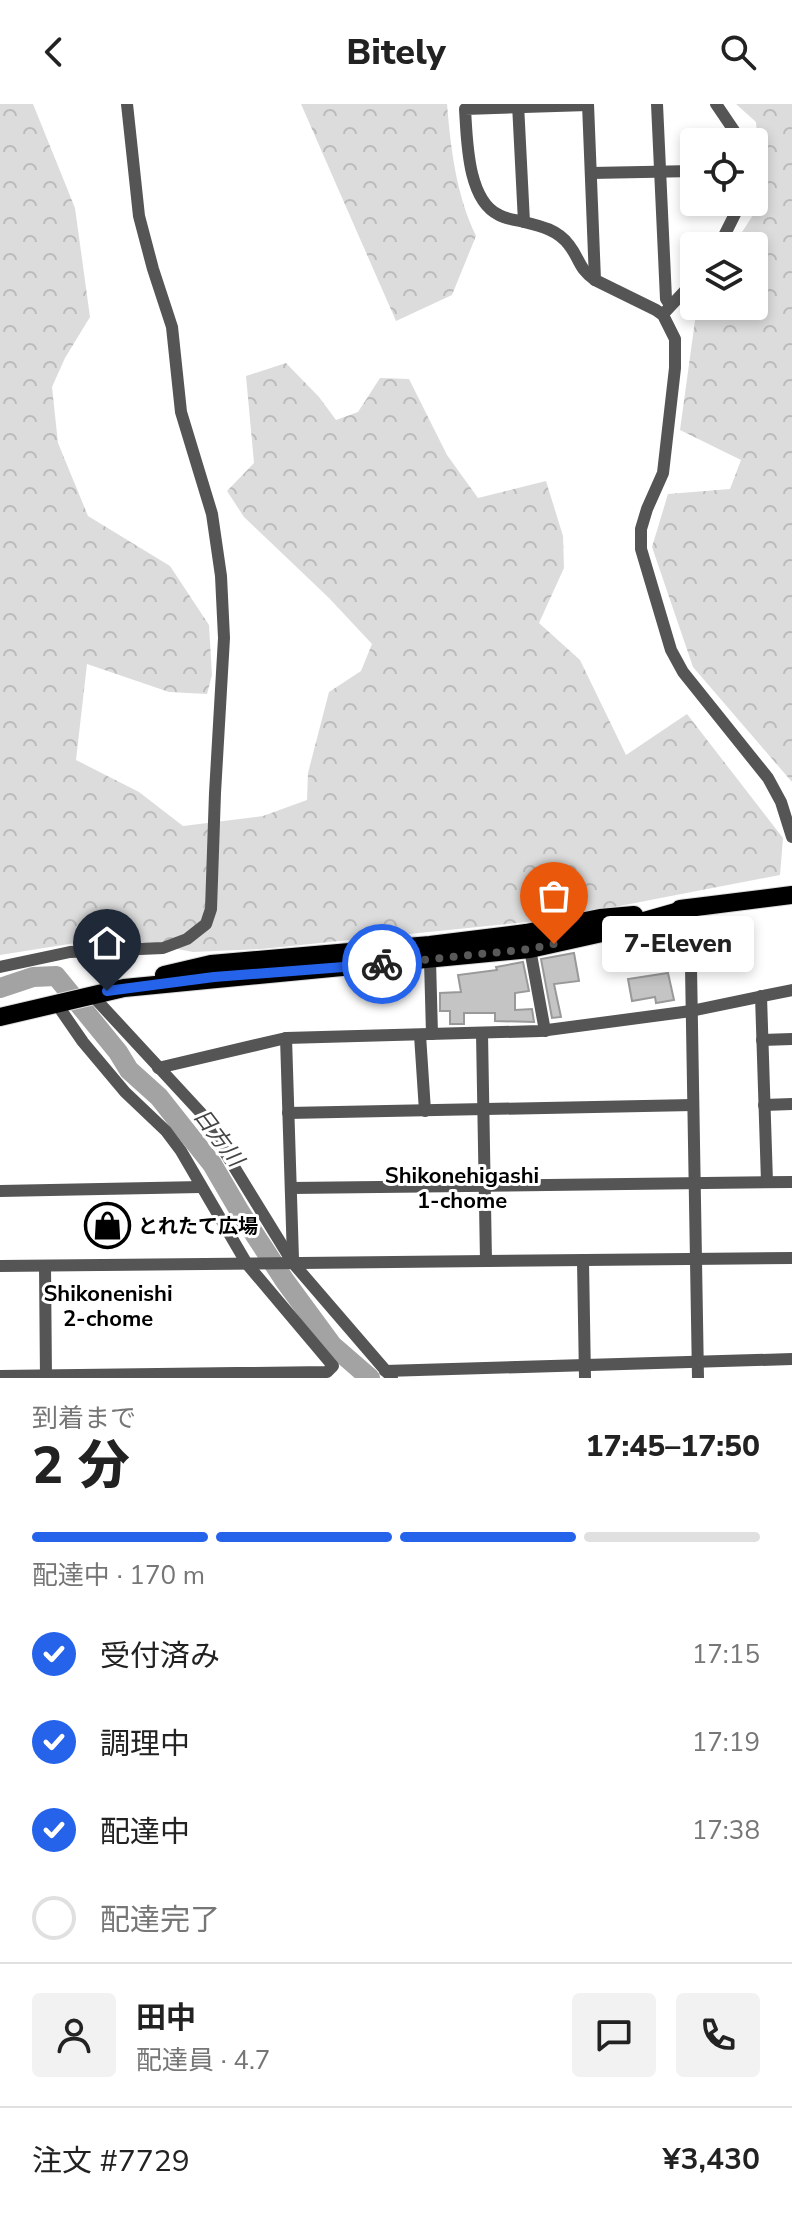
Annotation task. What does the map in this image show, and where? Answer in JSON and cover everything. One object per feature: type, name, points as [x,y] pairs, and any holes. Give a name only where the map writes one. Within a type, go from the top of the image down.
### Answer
[{"type":"highway","points":[[124,988],[181,969],[211,964],[430,945],[526,933],[600,918],[792,895]]},
{"type":"highway","points":[[0,1017],[124,988],[530,949],[690,908]]},
{"type":"street","points":[[0,967],[70,952],[163,948],[187,939],[206,924],[211,909],[224,638],[221,576],[212,514],[181,412],[172,327],[139,216],[127,104]]},
{"type":"street","points":[[657,104],[666,310],[675,339],[675,368],[663,473],[641,529],[641,549],[671,650],[683,672],[768,778],[781,802],[792,837]]},
{"type":"street","points":[[716,104],[732,128]]},
{"type":"street","points":[[595,280],[588,105],[464,107],[468,159],[473,179],[487,206],[499,216],[558,234],[570,245],[584,272],[595,280],[666,310]]},
{"type":"street","points":[[518,106],[524,222]]},
{"type":"street","points":[[591,173],[680,171]]},
{"type":"street","points":[[666,310],[680,296]]},
{"type":"street","points":[[690,908],[698,1378]]},
{"type":"street","points":[[530,949],[545,1031]]},
{"type":"street","points":[[425,1111],[430,960]]},
{"type":"street","points":[[158,1068],[286,1038],[545,1031],[691,1011],[792,990]]},
{"type":"street","points":[[88,995],[201,1113],[287,1263],[388,1374],[585,1372],[698,1362],[792,1359]]},
{"type":"street","points":[[761,996],[767,1182]]},
{"type":"street","points":[[58,1002],[83,1042],[125,1092],[166,1131],[251,1263],[343,1378]]},
{"type":"street","points":[[482,1033],[486,1261]]},
{"type":"street","points":[[286,1038],[291,1188],[287,1263]]},
{"type":"street","points":[[762,1040],[792,1039]]},
{"type":"street","points":[[764,1105],[792,1104]]},
{"type":"street","points":[[288,1113],[693,1105]]},
{"type":"street","points":[[291,1188],[792,1182]]},
{"type":"street","points":[[0,1191],[201,1187]]},
{"type":"street","points":[[0,1266],[792,1258]]},
{"type":"street","points":[[583,1261],[585,1372]]},
{"type":"street","points":[[45,1266],[46,1377]]},
{"type":"street","points":[[0,1376],[261,1376],[327,1372],[333,1366]]},
{"type":"green space","points":[[0,104],[33,104],[75,208],[90,317],[65,358],[52,387],[58,443],[88,516],[170,566],[209,625],[212,675],[207,694],[169,692],[87,664],[76,760],[139,792],[183,826],[263,816],[307,800],[308,773],[329,692],[361,671],[372,644],[244,517],[227,491],[254,463],[246,376],[286,363],[336,420],[358,412],[380,378],[409,379],[447,455],[478,498],[546,481],[563,536],[564,568],[539,623],[580,660],[626,755],[687,714],[783,838],[780,875],[547,920],[261,949],[193,952],[113,937],[0,955]]},
{"type":"green space","points":[[301,104],[447,104],[459,188],[476,236],[452,295],[396,321]]},
{"type":"green space","points":[[736,104],[792,104],[792,782],[693,667],[652,547],[668,494],[730,489],[741,460],[680,430],[695,320],[768,320],[768,232],[742,232],[752,216],[768,216],[768,128],[756,128],[756,122]]},
{"type":"building","points":[[738,929],[742,959],[730,960],[727,967],[706,969],[703,933]]},
{"type":"building","points":[[574,953],[579,981],[554,984],[561,1017],[552,1018],[541,959]]},
{"type":"building","points":[[523,962],[529,991],[515,993],[515,1010],[532,1009],[534,1022],[495,1021],[495,1013],[464,1013],[464,1024],[450,1024],[450,1011],[440,1011],[440,993],[461,992],[458,975],[497,970],[496,967]]},
{"type":"building","points":[[668,973],[674,1000],[656,1003],[655,997],[632,1001],[628,979]]},
{"type":"waterway","name":"日方川","points":[[0,988],[33,977],[56,976],[129,1070],[159,1097],[212,1164],[285,1281],[332,1345],[370,1378]]},
{"type":"way so far","points":[[382,964],[554,944]]},
{"type":"place","name":"7-Eleven","points":[[554,944]]},
{"type":"place","name":"とれたて広場","points":[[107,1226]]},
{"type":"district","name":"Shikonehigashi 1-chome","points":[[462,1188]]},
{"type":"district","name":"Shikonenishi 2-chome","points":[[108,1306]]},
{"type":"route","points":[[107,991],[214,977],[382,964]]}]
